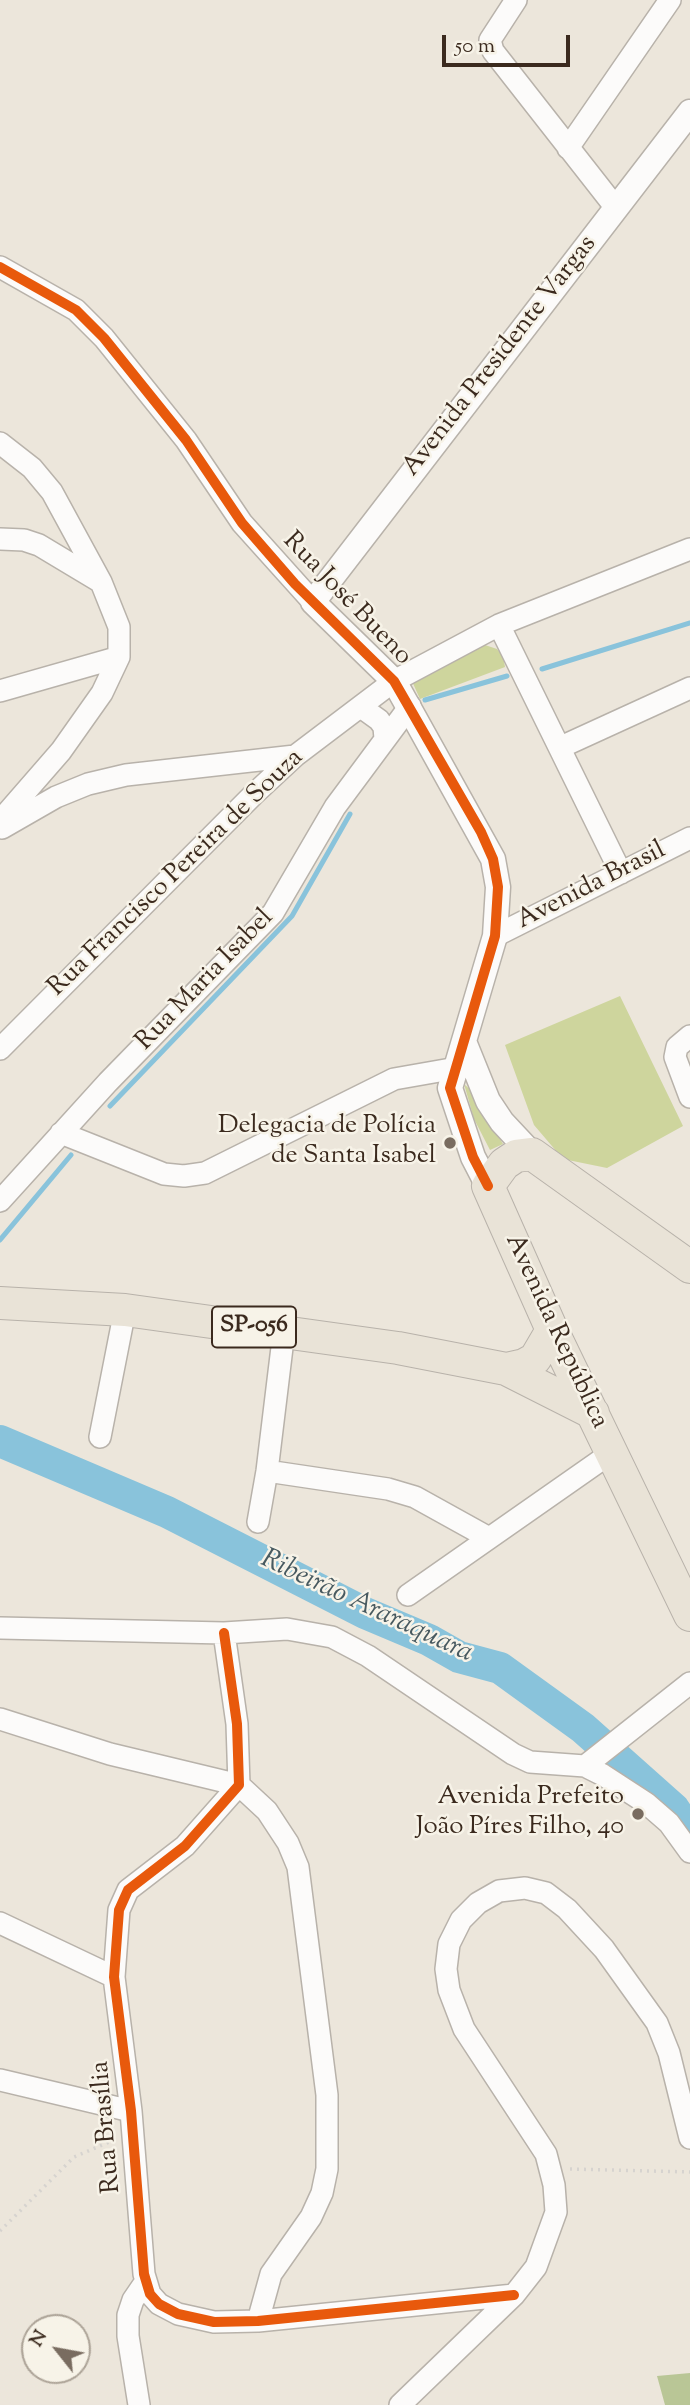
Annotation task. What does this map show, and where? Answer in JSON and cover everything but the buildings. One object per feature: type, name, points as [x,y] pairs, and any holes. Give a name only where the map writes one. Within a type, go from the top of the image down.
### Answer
[{"type":"main road","points":[[488,1186],[504,1164],[516,1157],[532,1154],[690,1267]]},
{"type":"main road","name":"Avenida República","points":[[488,1186],[552,1329],[690,1615]]},
{"type":"main road","name":"SP-056","points":[[0,1303],[125,1310],[284,1331],[506,1369],[593,1413]]},
{"type":"main road","points":[[506,1369],[535,1359],[552,1329]]},
{"type":"street","points":[[516,0],[491,40],[493,51],[616,208]]},
{"type":"street","points":[[568,148],[670,0]]},
{"type":"street","name":"Avenida Presidente Vargas","points":[[313,602],[690,112]]},
{"type":"street","name":"Rua José Bueno","points":[[0,267],[76,310],[104,338],[186,440],[242,523],[313,602],[394,681],[411,706],[493,859],[498,887],[495,936],[464,1059]]},
{"type":"street","points":[[0,443],[32,468],[52,492],[101,582],[119,626],[119,657],[102,693],[68,741],[0,821]]},
{"type":"street","points":[[0,539],[24,540],[39,545],[101,582]]},
{"type":"street","name":"Rua Francisco Pereira de Souza","points":[[0,1048],[295,756],[394,681],[499,625],[690,549]]},
{"type":"street","points":[[499,625],[621,873]]},
{"type":"street","points":[[0,691],[119,657]]},
{"type":"street","points":[[561,747],[690,688]]},
{"type":"street","name":"Rua Maria Isabel","points":[[0,1201],[61,1133],[273,913],[335,807],[411,706]]},
{"type":"street","points":[[360,707],[379,720],[384,727],[385,739]]},
{"type":"street","points":[[0,829],[57,797],[88,784],[126,775],[295,756]]},
{"type":"street","name":"Avenida Brasil","points":[[495,936],[690,838]]},
{"type":"street","points":[[690,1035],[677,1047],[675,1057],[690,1097]]},
{"type":"street","points":[[61,1133],[164,1174],[184,1176],[205,1173],[394,1079],[464,1059],[502,1122],[532,1154]]},
{"type":"street","name":"Avenida República","points":[[464,1059],[450,1088],[473,1157],[488,1186]]},
{"type":"street","points":[[100,1437],[125,1310]]},
{"type":"street","points":[[258,1522],[284,1331]]},
{"type":"street","points":[[408,1595],[611,1453]]},
{"type":"street","points":[[267,1471],[352,1481],[415,1497],[489,1538]]},
{"type":"street","points":[[0,1628],[224,1633],[287,1629],[332,1637],[368,1656],[513,1754],[530,1762],[598,1754],[690,1683]]},
{"type":"street","points":[[224,1633],[237,1724],[239,1785]]},
{"type":"street","points":[[0,1719],[110,1754],[239,1785],[267,1811],[288,1843],[298,1867],[327,2095],[327,2169],[322,2193],[311,2217],[271,2274],[258,2321]]},
{"type":"street","points":[[598,1754],[669,1823],[690,1852]]},
{"type":"street","name":"Rua Brasília","points":[[146,2281],[131,2111],[114,1977],[122,1899],[139,1880],[185,1846],[239,1785]]},
{"type":"street","points":[[400,2405],[514,2294],[536,2267],[549,2238],[556,2212],[546,2154],[464,2029],[449,1990],[446,1969],[449,1944],[461,1920],[478,1903],[499,1891],[525,1888],[546,1893],[567,1909],[612,1959],[657,2023],[669,2053],[690,2138]]},
{"type":"street","points":[[0,1923],[114,1977]]},
{"type":"street","points":[[0,2080],[131,2111]]},
{"type":"street","points":[[146,2281],[150,2294],[159,2304],[178,2314],[214,2322],[258,2321],[514,2294]]},
{"type":"street","points":[[139,2405],[128,2336],[128,2315],[133,2301],[146,2281]]},
{"type":"path","points":[[0,2231],[74,2157],[132,2132]]},
{"type":"path","points":[[550,2169],[690,2172]]},
{"type":"green space","points":[[482,644],[497,649],[503,656],[505,667],[420,699],[411,679]]},
{"type":"green space","points":[[620,996],[683,1126],[607,1168],[563,1159],[534,1125],[505,1045]]},
{"type":"green space","points":[[464,1084],[474,1093],[503,1144],[490,1150],[474,1119]]},
{"type":"green space","points":[[690,2373],[690,2405],[665,2405],[657,2376]]},
{"type":"waterway","points":[[542,669],[690,623]]},
{"type":"waterway","points":[[425,700],[507,676]]},
{"type":"waterway","points":[[110,1106],[292,916],[350,814]]},
{"type":"waterway","points":[[0,1240],[71,1155]]},
{"type":"waterway","name":"Ribeirão Araraquara","points":[[0,1441],[167,1512],[365,1613],[429,1640],[459,1657],[500,1668],[583,1728],[674,1809],[690,1834]]},
{"type":"cycle path","points":[[0,267],[76,310],[104,338],[186,440],[242,523],[295,584],[394,681],[481,832],[493,859],[498,887],[495,936],[450,1088],[473,1157],[488,1186]]},
{"type":"cycle path","points":[[224,1633],[237,1724],[239,1785],[185,1846],[128,1890],[119,1910],[114,1977],[131,2111],[144,2274],[150,2294],[159,2304],[178,2314],[214,2322],[258,2321],[514,2295]]},
{"type":"place","name":"Delegacia de Polícia de Santa Isabel","points":[[450,1143]]},
{"type":"place","name":"Avenida Prefeito João Píres Filho, 40","points":[[638,1814]]}]
